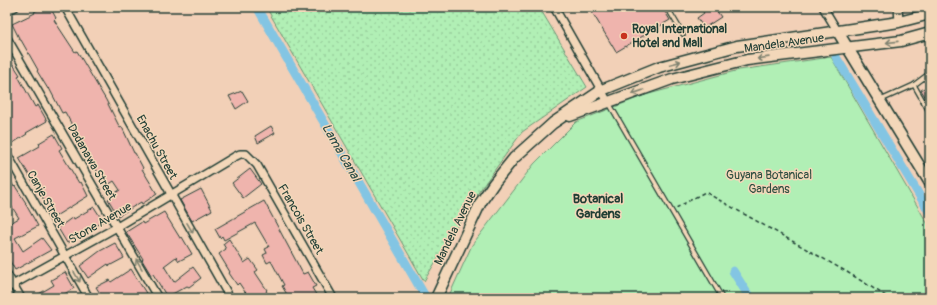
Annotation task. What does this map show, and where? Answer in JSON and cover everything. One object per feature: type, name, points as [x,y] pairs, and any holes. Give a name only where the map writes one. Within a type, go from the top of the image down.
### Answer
[{"type":"main road","name":"Mandela Avenue","points":[[438,295],[481,202],[514,158],[553,123],[602,90],[659,67],[737,46],[899,22],[930,14]]},
{"type":"main road","points":[[838,32],[930,183]]},
{"type":"main road","name":"Mandela Avenue","points":[[553,123],[672,79],[747,60],[902,41],[930,33]]},
{"type":"street","points":[[7,11],[15,7]]},
{"type":"street","name":"Enachu Street","points":[[65,7],[230,298]]},
{"type":"street","points":[[554,7],[608,102]]},
{"type":"street","points":[[823,7],[838,32]]},
{"type":"street","points":[[898,7],[899,22]]},
{"type":"street","name":"Dadanawa Street","points":[[7,38],[158,298]]},
{"type":"street","name":"Canje Street","points":[[7,154],[89,298]]},
{"type":"street","name":"Stone Avenue","points":[[10,287],[117,227],[234,156],[246,154]]},
{"type":"street","name":"Francois Street","points":[[246,154],[256,164],[333,298]]},
{"type":"street","points":[[7,274],[10,287],[21,298]]},
{"type":"lane","points":[[667,7],[683,34]]},
{"type":"lane","points":[[879,101],[914,85],[926,76]]},
{"type":"lane","points":[[914,85],[930,113]]},
{"type":"lane","points":[[608,102],[722,298]]},
{"type":"path","points":[[671,211],[705,192],[890,298]]},
{"type":"green space","points":[[266,7],[539,7],[587,87],[522,132],[473,200],[424,281]]},
{"type":"green space","name":"Guyana Botanical Gardens","points":[[831,57],[930,228],[930,298],[448,298],[472,245],[534,164],[576,122],[645,95],[739,70]]},
{"type":"building","points":[[43,7],[50,7],[56,18],[54,20],[75,52],[77,51],[106,100],[120,128],[122,127],[143,168],[142,169],[157,194],[142,204],[141,202],[118,216],[108,199],[120,190],[114,181],[105,187],[80,137],[79,138],[65,112],[62,113],[49,88],[48,89],[37,71],[38,70],[12,24],[35,13],[34,12]]},
{"type":"building","name":"Royal International Hotel and Mall","points":[[589,7],[662,7],[670,20],[616,52]]},
{"type":"building","points":[[707,7],[714,7],[721,17],[704,28],[697,18],[704,13],[702,10]]},
{"type":"building","points":[[7,55],[20,75],[18,76],[35,107],[38,105],[47,121],[26,133],[27,134],[13,143],[7,134]]},
{"type":"building","points":[[930,85],[930,104],[921,90]]},
{"type":"building","points":[[242,91],[248,101],[236,109],[229,96]]},
{"type":"building","points":[[271,126],[275,133],[258,143],[255,136]]},
{"type":"building","points":[[54,134],[62,148],[59,150],[79,183],[81,182],[88,196],[54,217],[19,158],[40,146],[39,143]]},
{"type":"building","points":[[250,169],[261,184],[243,198],[232,183]]},
{"type":"building","points":[[7,174],[14,187],[15,186],[26,203],[38,226],[15,238],[23,251],[42,238],[51,250],[15,270],[7,256],[7,225],[19,218],[7,199]]},
{"type":"building","points":[[201,189],[212,210],[192,221],[180,200]]},
{"type":"building","points":[[264,201],[303,274],[308,272],[316,286],[312,288],[318,298],[289,298],[271,261],[267,263],[263,255],[267,253],[265,249],[269,247],[255,223],[224,240],[222,236],[220,238],[215,229]]},
{"type":"building","points":[[94,207],[103,221],[67,243],[58,228],[73,217],[74,219]]},
{"type":"building","points":[[164,212],[192,254],[179,261],[176,257],[164,266],[174,282],[193,267],[201,278],[189,287],[187,286],[167,297],[153,274],[151,275],[126,232],[142,222],[143,224]]},
{"type":"building","points":[[229,239],[244,263],[250,259],[258,270],[255,272],[267,290],[266,291],[270,298],[249,298],[239,283],[237,285],[219,254],[226,249],[223,244]]},
{"type":"building","points":[[115,243],[124,258],[109,266],[108,264],[88,278],[80,266],[100,251]]},
{"type":"building","points":[[131,269],[149,298],[103,298],[96,287],[110,280],[111,282]]},
{"type":"building","points":[[65,272],[74,288],[58,298],[32,298],[54,285],[51,280]]},
{"type":"waterway","name":"Lama Canal","points":[[257,7],[426,298]]},
{"type":"waterway","points":[[836,57],[930,213]]},
{"type":"waterway","points":[[733,271],[750,298]]},
{"type":"place","name":"Royal International Hotel and Mall","points":[[624,36]]},
{"type":"district","name":"Botanical Gardens","points":[[598,206]]}]
